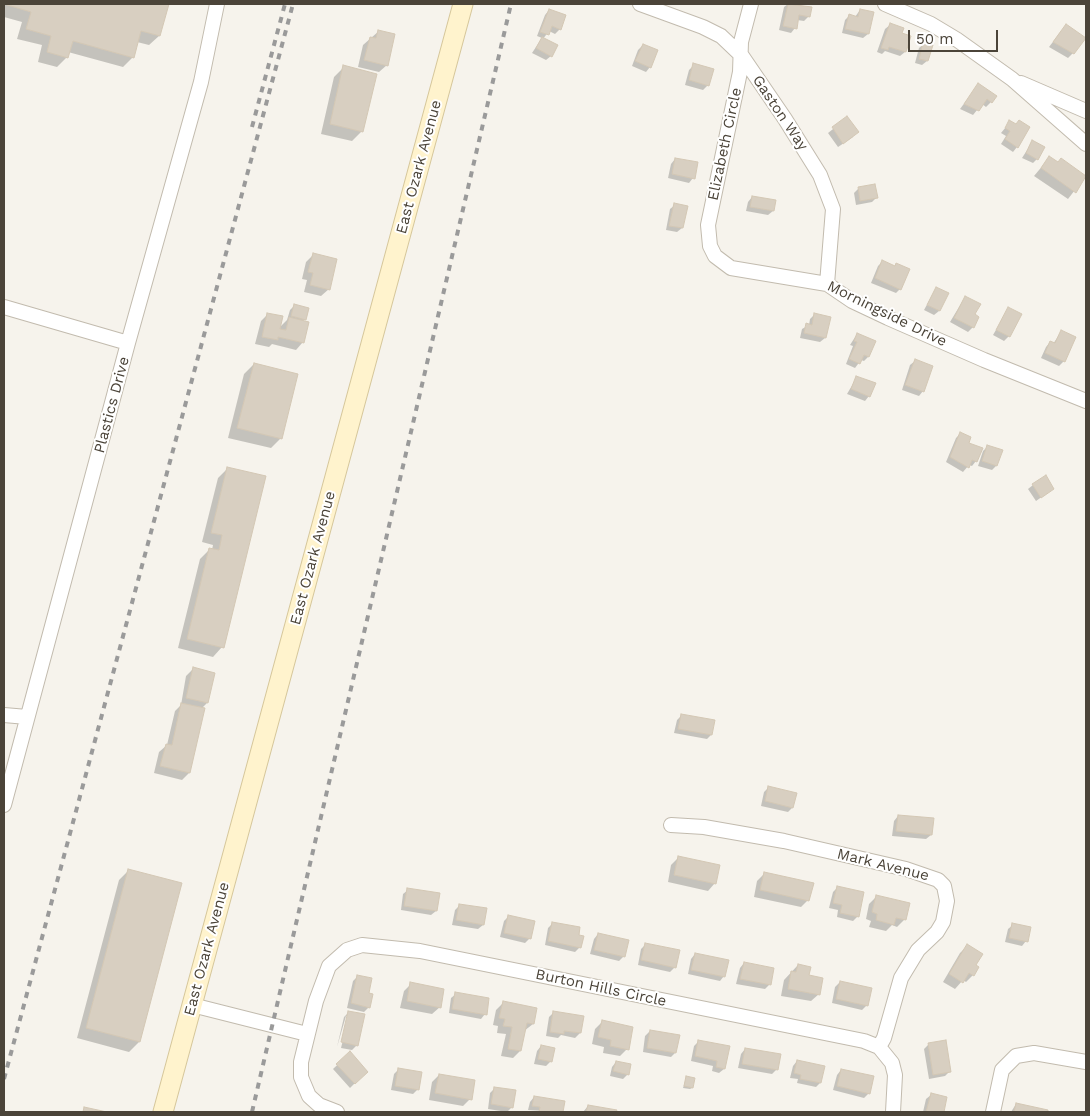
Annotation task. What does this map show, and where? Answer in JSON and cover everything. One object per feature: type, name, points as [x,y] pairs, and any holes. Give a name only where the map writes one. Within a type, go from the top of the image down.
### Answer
[{"type":"main road","name":"East Ozark Avenue","points":[[163,1112],[463,4]]},
{"type":"street","name":"Plastics Drive","points":[[4,805],[26,717],[201,82],[217,4]]},
{"type":"street","name":"Gaston Way","points":[[640,4],[703,27],[721,36],[742,56],[811,160],[829,195],[834,222],[827,284]]},
{"type":"street","name":"Elizabeth Circle","points":[[708,225],[742,56],[741,42],[751,4]]},
{"type":"street","points":[[885,4],[931,24],[956,39],[1012,79],[1086,144]]},
{"type":"street","points":[[1012,79],[1086,111]]},
{"type":"street","name":"Morningside Drive","points":[[708,225],[710,246],[715,256],[731,268],[827,284],[852,301],[984,360],[1086,400]]},
{"type":"street","points":[[4,307],[128,343]]},
{"type":"street","points":[[4,715],[26,717]]},
{"type":"street","name":"Mark Avenue","points":[[670,825],[704,827],[784,841],[906,869],[938,880],[944,886],[947,901],[943,922],[937,932],[918,950],[901,978],[884,1038],[879,1047]]},
{"type":"street","name":"Burton Hills Circle","points":[[337,1112],[319,1105],[304,1087],[301,1066],[307,1034],[329,966],[348,950],[362,945],[420,951],[864,1041],[879,1047]]},
{"type":"street","points":[[192,1005],[307,1034]]},
{"type":"street","points":[[879,1047],[892,1063],[895,1075],[893,1112]]},
{"type":"street","points":[[993,1112],[1002,1070],[1016,1056],[1034,1053],[1086,1062]]},
{"type":"building","points":[[4,4],[169,4],[160,36],[141,31],[134,58],[73,41],[68,58],[47,52],[51,36],[26,29],[31,12]]},
{"type":"building","points":[[788,4],[812,7],[810,17],[799,15],[797,29],[783,26]]},
{"type":"building","points":[[549,9],[566,15],[561,30],[552,26],[549,35],[540,32]]},
{"type":"building","points":[[860,9],[874,12],[869,34],[845,29],[849,14],[858,17]]},
{"type":"building","points":[[890,23],[904,28],[902,33],[911,36],[906,52],[889,47],[888,50],[881,48]]},
{"type":"building","points":[[1066,24],[1086,38],[1074,54],[1053,42]]},
{"type":"building","points":[[378,30],[395,34],[388,66],[364,60],[370,37],[376,38]]},
{"type":"building","points":[[542,37],[558,45],[552,57],[536,48]]},
{"type":"building","points":[[923,42],[933,45],[928,61],[919,59]]},
{"type":"building","points":[[643,44],[658,50],[651,68],[635,61]]},
{"type":"building","points":[[693,63],[714,69],[709,86],[689,80]]},
{"type":"building","points":[[343,65],[377,74],[363,132],[330,124]]},
{"type":"building","points":[[978,83],[997,96],[992,103],[987,99],[979,111],[964,104]]},
{"type":"building","points":[[847,116],[859,132],[843,144],[832,127]]},
{"type":"building","points":[[1009,120],[1016,124],[1019,120],[1030,127],[1018,148],[1005,139],[1010,131],[1005,128]]},
{"type":"building","points":[[1032,140],[1045,147],[1038,160],[1026,153]]},
{"type":"building","points":[[1049,156],[1058,162],[1061,158],[1086,176],[1076,193],[1041,168]]},
{"type":"building","points":[[675,158],[698,162],[695,179],[672,174]]},
{"type":"building","points":[[875,184],[878,198],[860,201],[858,187]]},
{"type":"building","points":[[752,196],[776,200],[774,211],[750,207]]},
{"type":"building","points":[[674,203],[688,206],[683,228],[669,226]]},
{"type":"building","points":[[313,253],[337,259],[330,290],[310,285],[313,273],[308,272]]},
{"type":"building","points":[[882,260],[895,266],[896,263],[910,269],[901,290],[875,278]]},
{"type":"building","points":[[936,287],[949,293],[940,311],[927,305]]},
{"type":"building","points":[[965,296],[981,304],[975,314],[979,317],[974,328],[954,318]]},
{"type":"building","points":[[294,304],[309,308],[306,320],[291,316]]},
{"type":"building","points":[[1008,307],[1022,314],[1010,337],[996,330]]},
{"type":"building","points":[[267,313],[283,316],[280,329],[286,330],[289,317],[309,322],[304,343],[278,337],[278,340],[262,337]]},
{"type":"building","points":[[814,313],[831,317],[826,338],[804,333],[806,323],[812,325]]},
{"type":"building","points":[[1061,330],[1076,337],[1065,362],[1045,353],[1050,341],[1055,343]]},
{"type":"building","points":[[857,333],[876,341],[869,357],[864,355],[860,364],[849,359],[857,342],[854,341]]},
{"type":"building","points":[[915,359],[933,366],[924,392],[905,385]]},
{"type":"building","points":[[254,363],[298,374],[282,439],[237,428]]},
{"type":"building","points":[[856,376],[876,383],[870,397],[851,389]]},
{"type":"building","points":[[960,432],[971,437],[969,443],[983,448],[977,462],[972,460],[969,468],[950,457]]},
{"type":"building","points":[[987,445],[1003,450],[997,466],[982,461]]},
{"type":"building","points":[[227,467],[266,476],[224,648],[187,639],[209,548],[219,550],[222,535],[211,533]]},
{"type":"building","points":[[1046,475],[1054,489],[1041,498],[1032,484]]},
{"type":"building","points":[[193,667],[215,673],[208,703],[186,698]]},
{"type":"building","points":[[181,703],[205,708],[190,773],[160,766],[166,744],[172,745]]},
{"type":"building","points":[[681,714],[715,720],[712,735],[678,729]]},
{"type":"building","points":[[768,786],[797,793],[793,808],[765,801]]},
{"type":"building","points":[[898,815],[934,818],[932,835],[896,831]]},
{"type":"building","points":[[678,856],[720,865],[716,884],[674,875]]},
{"type":"building","points":[[128,869],[182,883],[140,1042],[86,1028]]},
{"type":"building","points":[[764,872],[814,883],[809,901],[760,890]]},
{"type":"building","points":[[837,886],[864,892],[859,917],[840,913],[842,905],[833,903]]},
{"type":"building","points":[[407,888],[440,893],[437,911],[404,906]]},
{"type":"building","points":[[876,895],[910,903],[906,920],[896,918],[894,925],[876,920],[877,914],[872,912]]},
{"type":"building","points":[[459,904],[487,908],[484,925],[456,920]]},
{"type":"building","points":[[508,915],[535,921],[531,939],[504,933]]},
{"type":"building","points":[[552,922],[580,927],[579,935],[584,936],[581,948],[548,941]]},
{"type":"building","points":[[1012,923],[1031,927],[1028,942],[1009,938]]},
{"type":"building","points":[[598,933],[629,940],[625,957],[594,950]]},
{"type":"building","points":[[645,943],[680,950],[676,968],[641,960]]},
{"type":"building","points":[[967,944],[983,954],[976,965],[979,967],[974,976],[969,973],[963,983],[949,974]]},
{"type":"building","points":[[695,953],[729,960],[725,977],[691,970]]},
{"type":"building","points":[[744,962],[774,968],[771,985],[740,979]]},
{"type":"building","points":[[798,964],[811,967],[809,975],[823,978],[820,995],[788,989],[791,971],[796,972]]},
{"type":"building","points":[[357,975],[372,978],[369,993],[373,994],[370,1008],[351,1003]]},
{"type":"building","points":[[840,981],[872,988],[868,1006],[836,999]]},
{"type":"building","points":[[410,982],[444,989],[441,1008],[407,1001]]},
{"type":"building","points":[[455,992],[489,998],[487,1015],[452,1009]]},
{"type":"building","points":[[503,1001],[537,1008],[534,1024],[527,1023],[521,1051],[508,1049],[512,1027],[503,1026],[505,1019],[499,1018]]},
{"type":"building","points":[[348,1011],[365,1014],[358,1046],[341,1042]]},
{"type":"building","points":[[553,1011],[584,1016],[581,1033],[564,1031],[564,1034],[550,1032]]},
{"type":"building","points":[[602,1020],[633,1027],[629,1050],[610,1046],[611,1040],[598,1037]]},
{"type":"building","points":[[650,1030],[680,1035],[676,1053],[647,1048]]},
{"type":"building","points":[[698,1040],[730,1046],[725,1069],[716,1067],[717,1061],[695,1056]]},
{"type":"building","points":[[946,1040],[951,1072],[933,1075],[928,1043]]},
{"type":"building","points":[[541,1045],[555,1048],[552,1062],[538,1059]]},
{"type":"building","points":[[745,1048],[781,1054],[778,1070],[742,1064]]},
{"type":"building","points":[[350,1051],[368,1072],[355,1084],[336,1064]]},
{"type":"building","points":[[797,1060],[825,1066],[821,1083],[800,1079],[801,1075],[794,1073]]},
{"type":"building","points":[[616,1061],[631,1064],[629,1075],[613,1071]]},
{"type":"building","points":[[398,1068],[422,1072],[419,1090],[395,1086]]},
{"type":"building","points":[[841,1069],[874,1076],[870,1094],[837,1086]]},
{"type":"building","points":[[439,1074],[475,1080],[472,1100],[435,1093]]},
{"type":"building","points":[[686,1076],[695,1078],[693,1088],[684,1086]]},
{"type":"building","points":[[494,1087],[516,1090],[513,1108],[491,1104]]},
{"type":"building","points":[[931,1093],[947,1097],[944,1112],[926,1112]]},
{"type":"building","points":[[534,1096],[565,1101],[563,1112],[539,1112],[540,1107],[532,1106]]},
{"type":"building","points":[[1016,1103],[1048,1110],[1048,1112],[1014,1112]]},
{"type":"building","points":[[588,1105],[617,1110],[616,1112],[586,1112]]},
{"type":"building","points":[[84,1107],[107,1112],[83,1112]]},
{"type":"railway","points":[[252,127],[285,4]]},
{"type":"railway","points":[[4,1079],[293,4]]},
{"type":"railway","points":[[252,1112],[511,4]]}]
